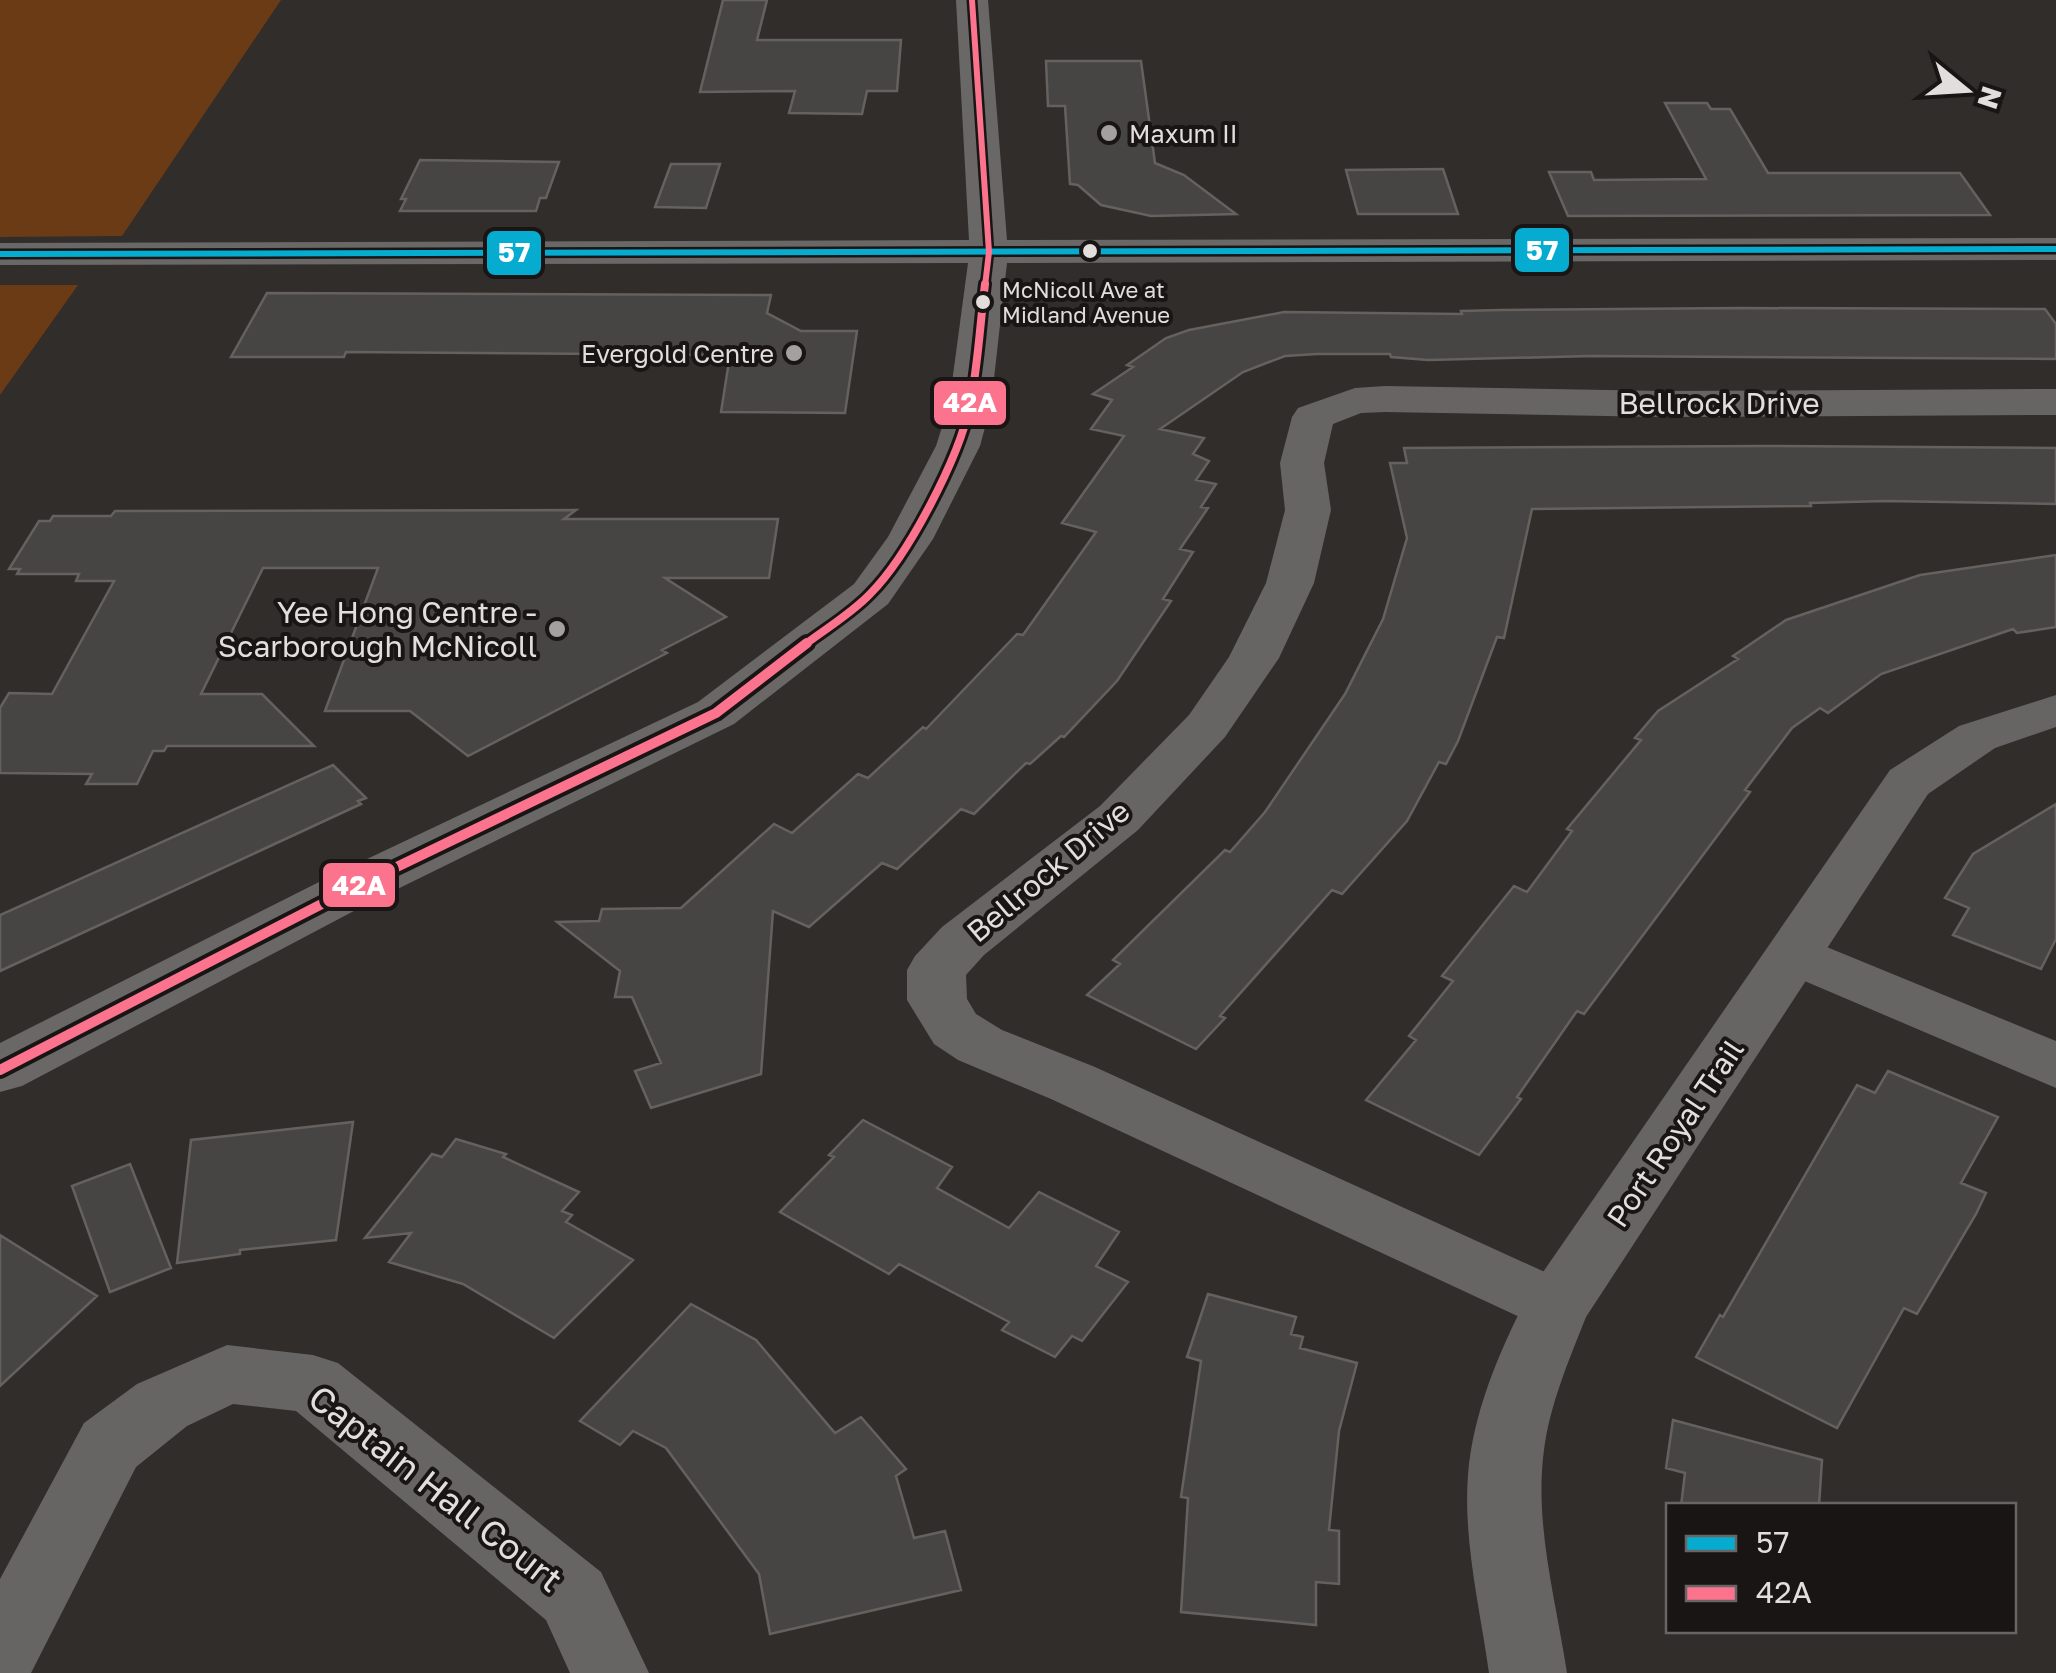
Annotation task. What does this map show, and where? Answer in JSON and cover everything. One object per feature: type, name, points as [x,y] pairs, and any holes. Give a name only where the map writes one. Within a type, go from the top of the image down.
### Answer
[{"type":"main road","points":[[0,1070],[349,890],[716,712],[871,594],[910,540],[958,446],[970,405],[989,252],[972,0]]},
{"type":"main road","points":[[0,254],[2056,249]]},
{"type":"street","name":"Bellrock Drive","points":[[1556,1307],[1072,1082],[980,1045],[955,1029],[937,1000],[936,970],[963,941],[1119,818],[1207,726],[1254,658],[1290,583],[1304,528],[1308,510],[1302,463],[1314,417],[1355,401],[1385,399],[1662,404],[2056,402]]},
{"type":"street","name":"Port Royal Trail","points":[[1528,1673],[1505,1502],[1506,1454],[1517,1402],[1556,1307],[1908,782],[1977,737],[2056,710]]},
{"type":"street","points":[[1795,954],[2056,1066]]},
{"type":"street","name":"Captain Hall Court","points":[[0,1655],[110,1445],[162,1404],[227,1374],[313,1384],[574,1596],[610,1673]]},
{"type":"shaded area","points":[[0,0],[281,0],[122,236],[0,237]]},
{"type":"shaded area","points":[[0,285],[78,285],[0,395]]},
{"type":"building","points":[[723,0],[767,0],[757,40],[901,40],[897,91],[867,91],[862,114],[789,113],[795,91],[700,92]]},
{"type":"building","name":"Maxum II","points":[[1046,61],[1141,61],[1155,163],[1184,175],[1236,214],[1151,216],[1101,205],[1078,185],[1070,184],[1065,106],[1048,106]]},
{"type":"building","points":[[1665,103],[1707,103],[1711,109],[1730,109],[1768,173],[1960,173],[1990,215],[1568,216],[1549,172],[1591,172],[1594,180],[1706,179]]},
{"type":"building","points":[[420,160],[559,162],[546,198],[540,198],[536,211],[400,211],[406,199],[401,199]]},
{"type":"building","points":[[671,164],[720,164],[706,208],[655,207]]},
{"type":"building","points":[[1443,169],[1458,214],[1358,214],[1346,170]]},
{"type":"building","name":"Evergold Centre","points":[[267,293],[771,295],[767,313],[801,331],[857,331],[845,413],[721,412],[730,355],[346,352],[344,357],[231,357]]},
{"type":"building","points":[[2045,309],[2056,324],[2056,359],[1591,356],[1428,360],[1390,354],[1317,354],[1285,356],[1243,372],[1160,429],[1204,438],[1193,454],[1209,461],[1196,480],[1216,484],[1201,507],[1208,508],[1180,549],[1193,552],[1163,599],[1171,601],[1117,681],[1064,737],[1030,764],[1026,763],[974,814],[961,809],[897,869],[882,863],[809,927],[773,911],[761,1074],[651,1108],[635,1071],[661,1063],[632,997],[615,997],[620,971],[557,922],[599,921],[602,909],[681,908],[774,824],[792,833],[858,774],[868,778],[923,727],[926,729],[1017,634],[1023,635],[1096,532],[1062,523],[1124,436],[1091,429],[1112,400],[1093,394],[1133,367],[1127,365],[1166,338],[1189,330],[1284,312],[1462,314],[1461,311]]},
{"type":"building","points":[[1404,448],[2056,448],[2056,504],[1886,501],[1810,503],[1811,506],[1532,509],[1504,638],[1497,637],[1458,741],[1446,764],[1439,762],[1407,821],[1342,894],[1332,890],[1220,1016],[1225,1018],[1196,1049],[1087,995],[1120,964],[1113,960],[1225,850],[1230,852],[1265,812],[1345,694],[1383,619],[1407,538],[1390,463],[1407,463]]},
{"type":"building","points":[[576,510],[564,519],[778,519],[769,578],[665,578],[726,617],[662,650],[667,653],[468,756],[410,711],[325,711],[378,568],[263,568],[201,694],[262,694],[314,746],[167,746],[164,751],[153,751],[137,784],[86,784],[92,774],[0,773],[0,708],[9,693],[52,694],[114,581],[76,581],[79,574],[17,574],[20,569],[9,569],[39,521],[50,521],[53,516],[111,516],[115,511]]},
{"type":"building","points":[[2056,555],[2056,627],[2017,633],[2013,629],[1881,674],[1828,713],[1820,708],[1792,728],[1745,790],[1750,792],[1584,1014],[1577,1011],[1517,1097],[1521,1099],[1479,1155],[1366,1100],[1416,1040],[1409,1036],[1453,981],[1442,976],[1514,886],[1527,892],[1572,831],[1567,829],[1641,740],[1635,738],[1658,711],[1738,659],[1733,656],[1786,620],[1920,575]]},
{"type":"building","points":[[333,765],[366,798],[358,801],[361,804],[0,971],[0,915]]},
{"type":"building","points":[[2056,804],[2056,939],[2041,969],[1953,935],[1969,908],[1945,898],[1973,854]]},
{"type":"building","points":[[1888,1071],[1998,1117],[1961,1183],[1986,1193],[1976,1214],[1917,1314],[1904,1308],[1837,1428],[1696,1357],[1857,1085],[1875,1093]]},
{"type":"building","points":[[863,1120],[952,1167],[937,1188],[1009,1228],[1039,1192],[1119,1232],[1096,1266],[1128,1282],[1082,1341],[1072,1336],[1055,1357],[1002,1330],[1009,1322],[899,1264],[889,1274],[780,1212],[834,1157],[829,1155]]},
{"type":"building","points":[[353,1122],[336,1240],[240,1250],[240,1254],[177,1263],[191,1140]]},
{"type":"building","points":[[456,1139],[506,1154],[503,1157],[579,1192],[562,1211],[572,1215],[566,1222],[633,1260],[554,1338],[463,1284],[389,1262],[411,1233],[365,1238],[432,1154],[442,1157]]},
{"type":"building","points":[[130,1164],[171,1268],[110,1292],[72,1186]]},
{"type":"building","points":[[0,1235],[97,1296],[0,1386]]},
{"type":"building","points":[[1208,1294],[1296,1317],[1291,1334],[1303,1337],[1300,1348],[1357,1363],[1339,1431],[1329,1530],[1339,1531],[1339,1584],[1316,1582],[1316,1625],[1181,1612],[1188,1498],[1181,1497],[1201,1361],[1187,1357]]},
{"type":"building","points":[[691,1304],[756,1340],[835,1433],[861,1417],[906,1469],[896,1476],[914,1538],[945,1531],[961,1590],[770,1634],[759,1574],[666,1448],[633,1431],[620,1445],[580,1421]]},
{"type":"building","points":[[1673,1420],[1822,1460],[1819,1503],[1681,1503],[1685,1473],[1666,1468]]},
{"type":"transit line","name":"42A","points":[[0,1070],[349,890],[716,713],[871,594],[910,539],[938,486],[958,446],[970,405],[989,252],[972,0]]},
{"type":"transit line","name":"57","points":[[0,254],[2056,249]]},
{"type":"place","name":"Maxum II","points":[[1109,133]]},
{"type":"place","name":"McNicoll Ave at Midland Avenue","points":[[983,302]]},
{"type":"place","name":"Evergold Centre","points":[[794,353]]},
{"type":"place","name":"Yee Hong Centre - Scarborough McNicoll","points":[[557,629]]}]
